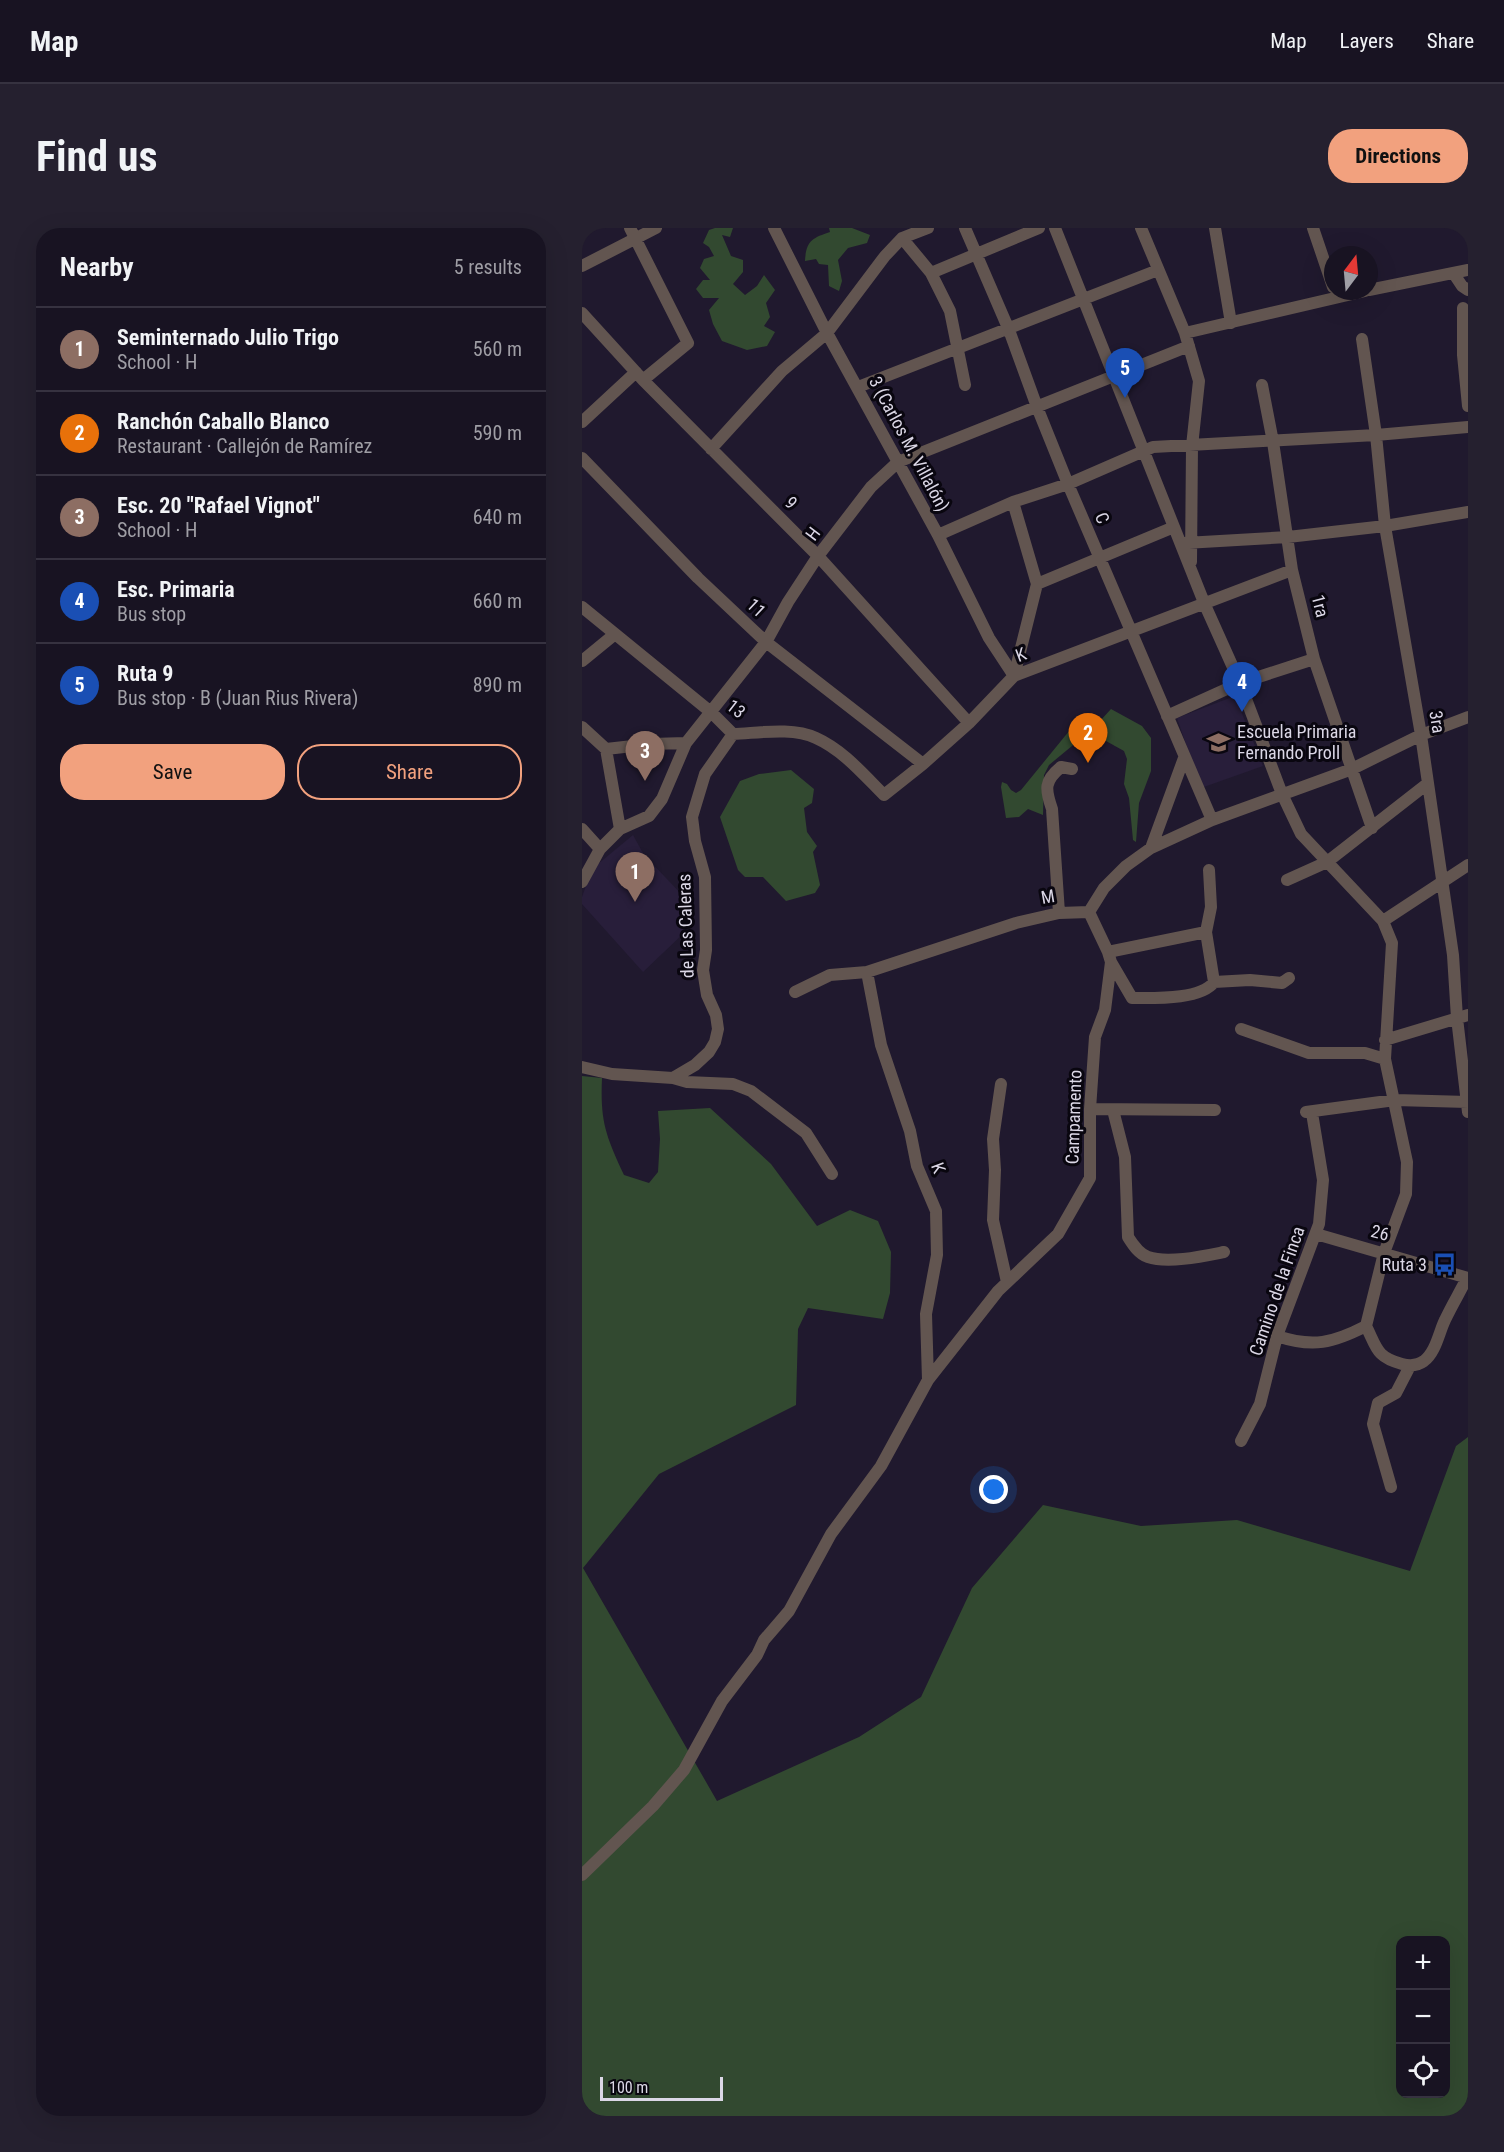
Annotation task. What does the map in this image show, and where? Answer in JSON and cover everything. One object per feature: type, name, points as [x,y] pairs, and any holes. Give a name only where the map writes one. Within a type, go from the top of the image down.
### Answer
[{"type":"street","points":[[582,266],[633,233],[656,228]]},
{"type":"street","name":"3 (Carlos M. Villalón)","points":[[774,228],[827,333],[938,535],[989,638],[1014,676]]},
{"type":"street","points":[[711,449],[782,371],[827,333],[885,256],[902,238],[928,228]]},
{"type":"street","name":"C","points":[[965,228],[1009,330],[1068,484],[1212,820]]},
{"type":"street","points":[[931,273],[1039,228]]},
{"type":"street","points":[[1055,228],[1174,527],[1186,542]]},
{"type":"street","points":[[1141,228],[1185,333],[1199,381],[1186,542],[1191,569],[1240,683],[1282,794],[1302,834],[1383,921],[1392,943],[1385,1059],[1407,1162],[1406,1194],[1384,1252],[1366,1326],[1380,1355],[1391,1361],[1410,1366],[1419,1364],[1431,1354],[1467,1278]]},
{"type":"street","points":[[1215,228],[1231,323]]},
{"type":"street","points":[[1315,229],[1324,257]]},
{"type":"street","points":[[582,422],[640,376],[688,344],[633,233]]},
{"type":"street","points":[[902,238],[931,273],[950,311],[965,385]]},
{"type":"street","points":[[858,387],[1158,270]]},
{"type":"street","points":[[1378,289],[1468,270]]},
{"type":"street","points":[[1454,274],[1465,288]]},
{"type":"street","points":[[1185,333],[1231,323],[1324,295]]},
{"type":"street","points":[[1462,308],[1463,355],[1468,406]]},
{"type":"street","name":"9","points":[[582,313],[640,376],[818,556],[969,723]]},
{"type":"street","name":"3ra","points":[[1362,339],[1376,435],[1385,526],[1421,735],[1454,955],[1462,1017],[1467,1105]]},
{"type":"street","name":"H","points":[[582,882],[600,849],[620,829],[649,816],[656,807],[662,799],[686,743],[766,642],[788,602],[818,556],[871,487],[898,462],[1189,346]]},
{"type":"street","name":"1ra","points":[[1262,386],[1273,441],[1292,570],[1314,659],[1372,828]]},
{"type":"street","points":[[938,535],[1013,502],[1068,484],[1153,447],[1376,435],[1468,427]]},
{"type":"street","name":"11","points":[[582,458],[698,578],[766,642],[923,764]]},
{"type":"street","points":[[1013,502],[1036,584],[1014,676]]},
{"type":"street","points":[[1186,542],[1288,537],[1385,526],[1468,512]]},
{"type":"street","points":[[1036,584],[1174,527]]},
{"type":"street","name":"K","points":[[884,795],[969,723],[1014,676],[1292,570]]},
{"type":"street","name":"13","points":[[582,607],[712,713],[733,734],[793,732],[816,738],[846,758],[884,795]]},
{"type":"street","points":[[582,662],[615,634]]},
{"type":"street","points":[[1167,716],[1240,683],[1314,659]]},
{"type":"street","points":[[1289,978],[1281,983],[1250,980],[1214,982],[1206,991],[1166,998],[1132,998],[1109,957],[1089,912],[1104,888],[1126,866],[1151,848],[1212,820],[1352,769],[1421,735],[1468,717]]},
{"type":"street","points":[[582,727],[606,749],[620,829]]},
{"type":"street","name":"de Las Caleras","points":[[673,1078],[695,1065],[716,1042],[718,1029],[716,1015],[707,995],[704,970],[705,877],[695,841],[692,817],[705,774],[733,734]]},
{"type":"street","points":[[606,749],[686,743]]},
{"type":"street","points":[[1151,848],[1184,758]]},
{"type":"street","points":[[1059,913],[1052,809],[1047,794],[1051,775],[1061,767],[1072,769]]},
{"type":"street","points":[[1287,880],[1327,862],[1427,784]]},
{"type":"street","points":[[582,829],[600,849]]},
{"type":"street","points":[[1383,921],[1468,865]]},
{"type":"street","points":[[1209,870],[1211,907],[1206,932],[1214,982]]},
{"type":"street","name":"M","points":[[795,992],[830,975],[867,972],[1016,923],[1059,913],[1089,912]]},
{"type":"street","points":[[1109,957],[1206,932]]},
{"type":"street","name":"Campamento","points":[[582,1875],[622,1838],[684,1770],[722,1701],[757,1655],[764,1640],[789,1611],[831,1534],[881,1466],[928,1380],[958,1339],[1007,1282],[1058,1234],[1090,1178],[1090,1108],[1095,1037],[1105,1010],[1109,957]]},
{"type":"street","name":"K","points":[[867,972],[881,1046],[910,1131],[917,1166],[936,1211],[937,1255],[926,1314],[928,1380]]},
{"type":"street","points":[[1385,1040],[1462,1017]]},
{"type":"street","points":[[1241,1029],[1309,1053],[1365,1053],[1385,1059]]},
{"type":"street","points":[[582,1067],[612,1074],[733,1084],[751,1090],[806,1133],[832,1174]]},
{"type":"street","points":[[1001,1084],[993,1139],[993,1220],[1007,1282]]},
{"type":"street","points":[[1395,1100],[1467,1105]]},
{"type":"street","name":"Camino de la Finca","points":[[1240,1441],[1260,1404],[1277,1336],[1319,1224],[1323,1180],[1309,1113],[1395,1100]]},
{"type":"street","points":[[1090,1108],[1215,1110]]},
{"type":"street","points":[[1113,1110],[1125,1157],[1128,1237],[1131,1243],[1148,1257],[1159,1259],[1224,1252]]},
{"type":"street","name":"26","points":[[1316,1234],[1467,1278]]},
{"type":"street","points":[[1277,1336],[1298,1343],[1322,1343],[1344,1338],[1366,1326]]},
{"type":"street","points":[[1390,1487],[1373,1424],[1378,1403],[1396,1393],[1410,1366]]},
{"type":"shaded area","name":"Escuela Primaria Fernando Proll","points":[[1235,696],[1263,766],[1201,788],[1177,718]]},
{"type":"shaded area","points":[[633,835],[644,855],[688,901],[685,932],[643,972],[582,904],[587,883],[598,864]]},
{"type":"green space","points":[[733,228],[730,237],[722,235],[731,256],[743,260],[743,272],[733,284],[745,295],[757,286],[764,275],[775,290],[766,303],[770,317],[764,326],[775,332],[767,346],[747,350],[722,341],[709,310],[719,298],[703,298],[696,289],[703,280],[710,280],[700,268],[704,259],[714,256],[709,247],[703,243],[709,230]]},
{"type":"green space","points":[[829,228],[852,228],[870,235],[867,243],[848,248],[838,260],[842,281],[839,291],[829,286],[828,265],[819,264],[816,259],[805,261],[811,241],[830,232]]},
{"type":"green space","points":[[1111,709],[1142,726],[1151,738],[1151,771],[1139,803],[1136,842],[1133,840],[1129,798],[1124,784],[1127,759],[1124,751],[1106,741],[1078,741],[1049,765],[1044,775],[1043,815],[1028,809],[1019,817],[1006,818],[1002,782],[1016,793],[1021,790],[1074,725],[1100,721]]},
{"type":"green space","points":[[791,770],[814,789],[812,803],[804,808],[807,832],[817,846],[813,852],[820,885],[815,893],[786,901],[763,877],[745,877],[738,870],[720,817],[740,781],[759,774]]},
{"type":"green space","points":[[582,1076],[602,1078],[603,1118],[624,1175],[649,1183],[658,1172],[660,1139],[658,1111],[710,1108],[771,1164],[817,1226],[850,1210],[878,1221],[891,1252],[890,1293],[883,1319],[808,1308],[798,1329],[796,1405],[659,1474],[583,1568],[717,1801],[859,1737],[921,1697],[972,1588],[1043,1505],[1141,1526],[1237,1520],[1410,1571],[1456,1446],[1468,1437],[1468,2116],[582,2116]]},
{"type":"place","name":"Ruta 9","points":[[1125,398]]},
{"type":"place","name":"Esc. Primaria","points":[[1242,712]]},
{"type":"place","name":"Escuela Primaria Fernando Proll","points":[[1219,742]]},
{"type":"place","name":"Ranchón Caballo Blanco","points":[[1088,763]]},
{"type":"place","name":"Esc. 20 \"Rafael Vignot\"","points":[[645,781]]},
{"type":"place","name":"Seminternado Julio Trigo","points":[[635,902]]},
{"type":"place","name":"Ruta 3","points":[[1445,1265]]}]
